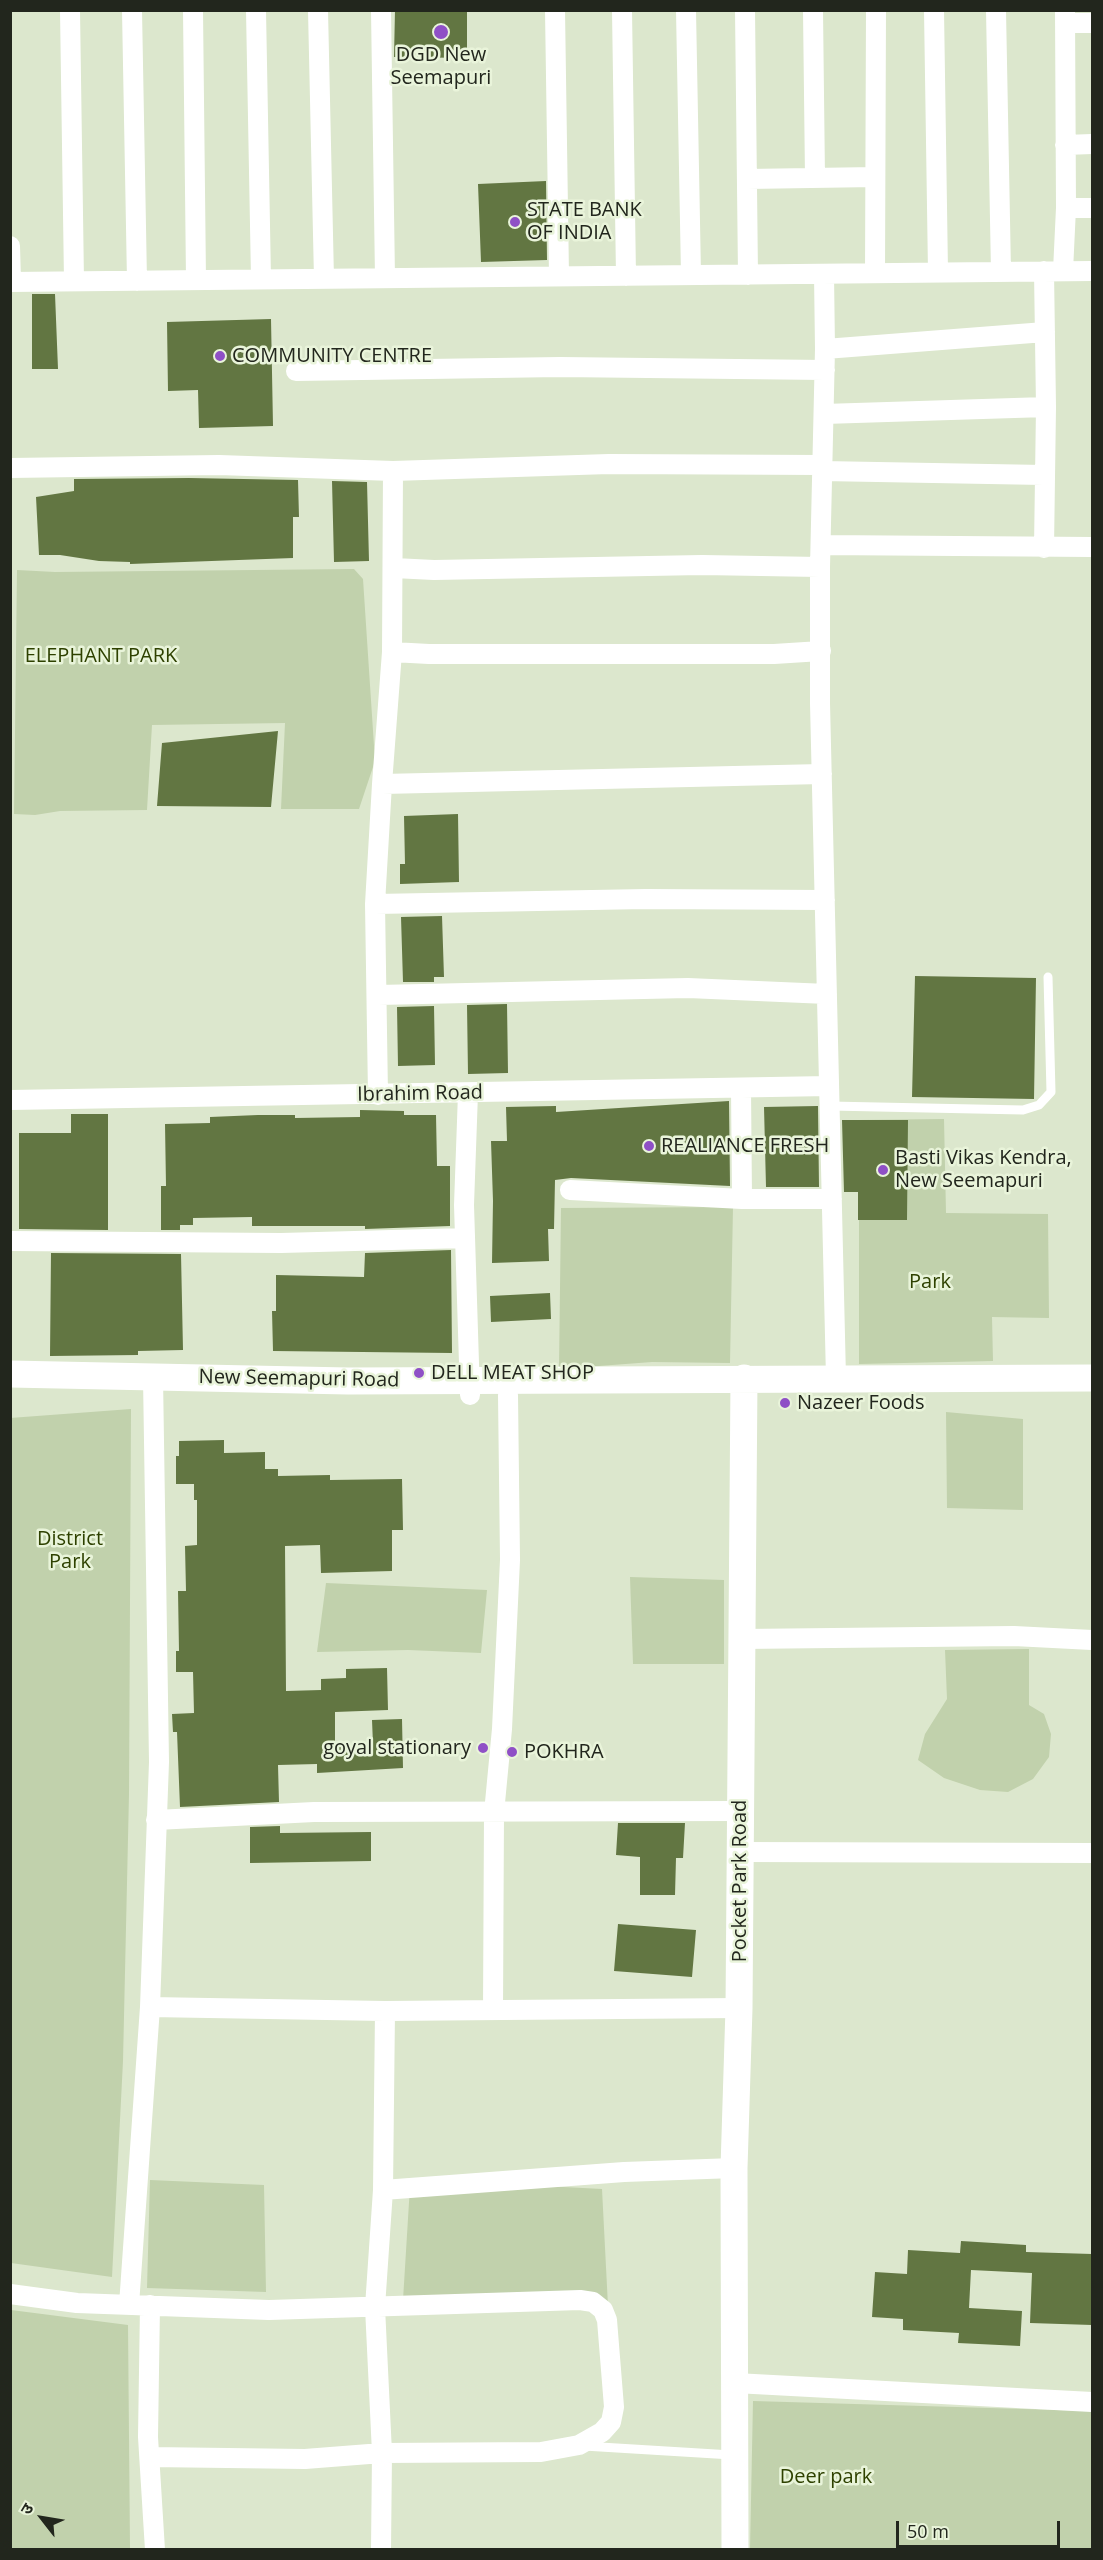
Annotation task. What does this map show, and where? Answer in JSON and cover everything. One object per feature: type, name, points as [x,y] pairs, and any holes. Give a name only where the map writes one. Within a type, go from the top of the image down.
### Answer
[{"type":"main road","name":"New Seemapuri Road","points":[[10,1374],[153,1385]]},
{"type":"main road","name":"New Seemapuri Road","points":[[470,1388],[508,1395],[743,1386],[836,1378],[1092,1378]]},
{"type":"main road","name":"New Seemapuri Road","points":[[10,1393],[153,1385],[470,1388],[743,1386],[1092,1392]]},
{"type":"main road","name":"Pocket Park Road","points":[[735,2550],[734,2168],[739,2008],[743,1386]]},
{"type":"street","points":[[70,10],[74,281]]},
{"type":"street","points":[[132,10],[137,281]]},
{"type":"street","points":[[193,10],[196,280]]},
{"type":"street","points":[[256,10],[261,279]]},
{"type":"street","points":[[318,10],[324,279]]},
{"type":"street","points":[[381,10],[386,278]]},
{"type":"street","points":[[555,10],[559,276]]},
{"type":"street","points":[[622,10],[626,276]]},
{"type":"street","points":[[686,10],[691,275]]},
{"type":"street","points":[[745,10],[748,274]]},
{"type":"street","points":[[813,10],[815,178]]},
{"type":"street","points":[[874,273],[876,10]]},
{"type":"street","points":[[934,10],[938,272]]},
{"type":"street","points":[[996,10],[1001,272]]},
{"type":"street","points":[[1044,548],[1045,332],[1053,271],[1065,208],[1065,17],[1092,23]]},
{"type":"street","points":[[1065,145],[1092,144]]},
{"type":"street","points":[[747,179],[875,177]]},
{"type":"street","points":[[1065,208],[1092,207]]},
{"type":"street","points":[[10,246],[11,282],[1092,271]]},
{"type":"street","points":[[824,274],[825,370],[820,567],[822,774],[836,1378]]},
{"type":"street","points":[[825,349],[1045,332]]},
{"type":"street","points":[[296,371],[560,367],[825,370]]},
{"type":"street","points":[[824,414],[1046,407]]},
{"type":"street","points":[[10,468],[219,465],[393,471],[609,464],[1044,475]]},
{"type":"street","points":[[378,1095],[375,904],[381,784],[392,652],[393,471]]},
{"type":"street","points":[[822,545],[1092,547]]},
{"type":"street","points":[[394,568],[434,570],[702,565],[820,567]]},
{"type":"street","points":[[392,652],[429,654],[774,654],[821,651]]},
{"type":"street","points":[[381,784],[822,774]]},
{"type":"street","points":[[375,904],[646,899],[825,900]]},
{"type":"street","points":[[378,995],[688,988],[827,994]]},
{"type":"street","name":"Ibrahim Road","points":[[10,1100],[829,1086]]},
{"type":"street","points":[[741,1088],[742,1200]]},
{"type":"street","points":[[468,1093],[465,1238],[470,1388]]},
{"type":"street","points":[[570,1190],[742,1200],[832,1199]]},
{"type":"street","points":[[10,1241],[281,1243],[465,1238]]},
{"type":"street","points":[[129,2305],[150,2007],[159,1762],[153,1385]]},
{"type":"street","points":[[493,2010],[494,1813],[502,1729],[510,1560],[508,1395]]},
{"type":"street","points":[[741,1639],[1014,1636],[1092,1640]]},
{"type":"street","points":[[156,1820],[314,1812],[740,1811]]},
{"type":"street","points":[[740,1852],[1092,1853]]},
{"type":"street","points":[[150,2007],[385,2011],[739,2008]]},
{"type":"street","points":[[381,2550],[382,2453],[375,2307],[383,2190],[385,2011]]},
{"type":"street","points":[[383,2190],[624,2172],[734,2168]]},
{"type":"street","points":[[10,2294],[78,2303],[269,2310],[580,2300],[593,2302],[603,2310],[607,2320],[614,2407],[611,2422],[602,2432],[579,2445],[542,2452],[382,2453],[305,2458],[150,2457]]},
{"type":"street","points":[[150,2306],[150,2457],[155,2550]]},
{"type":"street","points":[[735,2383],[1092,2402]]},
{"type":"lane","points":[[830,1106],[1023,1110],[1039,1105],[1051,1092],[1048,977]]},
{"type":"lane","points":[[579,2445],[735,2456]]},
{"type":"green space","name":"ELEPHANT PARK","points":[[354,569],[363,579],[375,761],[359,809],[281,809],[285,723],[152,725],[147,810],[14,814],[17,570],[55,572]]},
{"type":"green space","name":"Park","points":[[944,1119],[946,1213],[1048,1214],[1049,1318],[992,1317],[993,1361],[859,1364],[859,1120]]},
{"type":"green space","points":[[733,1207],[730,1363],[652,1362],[559,1369],[561,1208]]},
{"type":"green space","name":"District Park","points":[[131,1409],[129,1794],[123,2061],[112,2277],[11,2263],[10,1418]]},
{"type":"green space","points":[[946,1412],[1023,1419],[1023,1510],[947,1508]]},
{"type":"green space","points":[[630,1577],[724,1580],[724,1664],[633,1664]]},
{"type":"green space","points":[[326,1583],[487,1590],[481,1653],[408,1650],[317,1652]]},
{"type":"green space","points":[[1029,1649],[1029,1705],[1044,1714],[1051,1734],[1049,1757],[1033,1779],[1008,1792],[980,1790],[944,1778],[918,1760],[925,1734],[947,1699],[945,1650]]},
{"type":"green space","points":[[150,2180],[264,2185],[266,2292],[147,2288]]},
{"type":"green space","points":[[506,2184],[602,2189],[608,2306],[403,2300],[410,2186]]},
{"type":"green space","points":[[11,2310],[128,2325],[130,2549],[11,2549]]},
{"type":"green space","name":"Deer park","points":[[753,2401],[1092,2411],[1092,2549],[750,2550]]},
{"type":"building","points":[[395,10],[467,10],[467,58],[394,57]]},
{"type":"building","name":"STATE BANK OF INDIA","points":[[546,181],[547,260],[481,262],[478,184]]},
{"type":"building","points":[[32,294],[55,294],[58,369],[32,369]]},
{"type":"building","name":"COMMUNITY CENTRE","points":[[271,319],[273,426],[199,428],[198,390],[168,391],[167,322]]},
{"type":"building","points":[[74,479],[298,480],[299,517],[293,517],[293,558],[130,564],[130,562],[99,561],[60,555],[39,555],[36,497],[74,491]]},
{"type":"building","points":[[332,481],[367,482],[369,561],[334,562]]},
{"type":"building","points":[[278,731],[271,807],[157,806],[162,743]]},
{"type":"building","points":[[458,814],[459,882],[400,884],[400,864],[405,864],[404,816]]},
{"type":"building","points":[[442,916],[444,977],[434,977],[434,982],[403,982],[401,917]]},
{"type":"building","points":[[915,976],[1036,978],[1034,1099],[912,1097]]},
{"type":"building","points":[[507,1004],[508,1073],[468,1074],[467,1005]]},
{"type":"building","points":[[434,1006],[435,1065],[398,1066],[397,1007]]},
{"type":"building","points":[[729,1101],[730,1186],[571,1178],[555,1180],[554,1229],[548,1229],[549,1261],[492,1263],[491,1141],[507,1141],[506,1107],[556,1106],[556,1112]]},
{"type":"building","points":[[818,1106],[819,1187],[766,1187],[764,1107]]},
{"type":"building","points":[[360,1110],[404,1111],[404,1115],[436,1115],[437,1166],[450,1166],[450,1226],[365,1229],[365,1226],[252,1226],[252,1217],[193,1218],[193,1225],[180,1225],[180,1230],[161,1230],[161,1186],[166,1186],[165,1124],[210,1123],[210,1117],[258,1115],[295,1115],[295,1118],[360,1117]]},
{"type":"building","points":[[71,1114],[108,1114],[108,1230],[19,1229],[19,1133],[71,1133]]},
{"type":"building","name":"Basti Vikas Kendra, New Seemapuri","points":[[842,1120],[908,1120],[907,1220],[858,1220],[858,1192],[844,1192]]},
{"type":"building","points":[[451,1250],[452,1353],[273,1351],[272,1311],[276,1311],[276,1275],[364,1277],[365,1253]]},
{"type":"building","points":[[51,1253],[181,1254],[183,1350],[138,1351],[138,1355],[50,1356]]},
{"type":"building","points":[[550,1293],[551,1319],[491,1322],[490,1296]]},
{"type":"building","points":[[224,1440],[224,1453],[265,1452],[265,1469],[278,1469],[278,1476],[330,1475],[330,1480],[402,1479],[403,1530],[392,1530],[392,1571],[321,1573],[320,1545],[285,1546],[286,1691],[321,1690],[321,1679],[346,1678],[346,1669],[387,1668],[388,1710],[335,1712],[335,1745],[373,1744],[372,1720],[402,1719],[403,1768],[317,1773],[317,1764],[278,1765],[279,1802],[180,1807],[177,1732],[173,1732],[172,1714],[194,1713],[193,1672],[176,1672],[176,1651],[179,1651],[178,1591],[186,1591],[185,1546],[197,1545],[197,1500],[194,1500],[194,1484],[176,1484],[176,1456],[179,1456],[179,1441]]},
{"type":"building","points":[[618,1823],[685,1823],[683,1858],[676,1858],[675,1895],[640,1895],[640,1857],[616,1855]]},
{"type":"building","points":[[280,1826],[280,1833],[371,1832],[371,1861],[250,1863],[250,1827]]},
{"type":"building","points":[[618,1924],[696,1930],[692,1977],[614,1971]]},
{"type":"building","points":[[961,2241],[1026,2245],[1026,2252],[1092,2254],[1092,2325],[1030,2323],[1032,2273],[971,2270],[969,2308],[1022,2311],[1020,2346],[958,2343],[959,2333],[903,2330],[903,2319],[872,2317],[875,2272],[907,2274],[908,2250],[960,2253]]},
{"type":"place","name":"DGD New Seemapuri","points":[[441,32]]},
{"type":"place","name":"STATE BANK OF INDIA","points":[[515,222]]},
{"type":"place","name":"COMMUNITY CENTRE","points":[[220,356]]},
{"type":"place","name":"REALIANCE FRESH","points":[[649,1146]]},
{"type":"place","name":"Basti Vikas Kendra, New Seemapuri","points":[[883,1170]]},
{"type":"place","name":"DELL MEAT SHOP","points":[[419,1373]]},
{"type":"place","name":"Nazeer Foods","points":[[785,1403]]},
{"type":"place","name":"goyal stationary","points":[[483,1748]]},
{"type":"place","name":"POKHRA","points":[[512,1752]]}]
